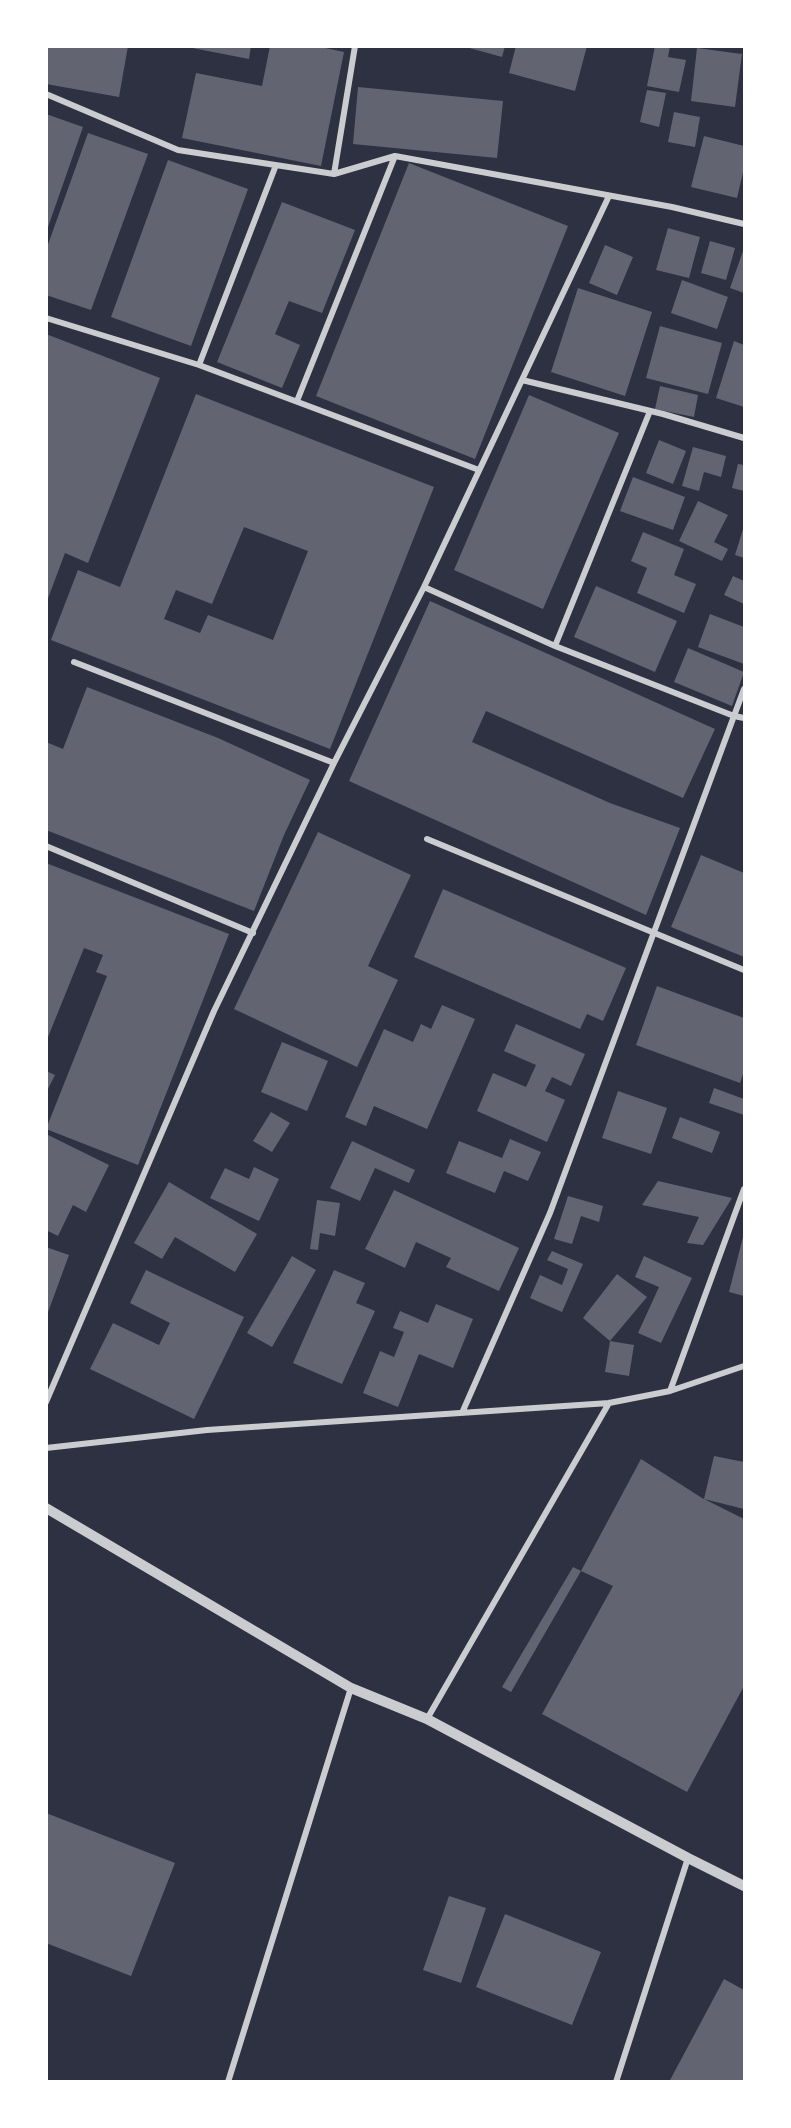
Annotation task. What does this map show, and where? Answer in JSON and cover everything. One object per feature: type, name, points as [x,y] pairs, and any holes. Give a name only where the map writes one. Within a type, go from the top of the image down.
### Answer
[{"type":"street","points":[[334,174],[355,46]]},
{"type":"street","points":[[46,94],[178,150],[334,174],[395,156],[672,207],[744,224]]},
{"type":"street","points":[[297,401],[395,156]]},
{"type":"street","points":[[199,364],[276,165]]},
{"type":"street","points":[[46,1402],[214,1011],[334,763],[424,587],[609,196]]},
{"type":"street","points":[[46,318],[199,364],[479,470]]},
{"type":"street","points":[[522,380],[650,411],[744,438]]},
{"type":"street","points":[[555,646],[650,411]]},
{"type":"street","points":[[424,587],[555,646],[744,718]]},
{"type":"street","points":[[74,663],[334,763]]},
{"type":"street","points":[[462,1413],[550,1213],[744,689]]},
{"type":"street","points":[[428,839],[744,970]]},
{"type":"street","points":[[46,846],[253,933]]},
{"type":"street","points":[[670,1391],[744,1189]]},
{"type":"street","points":[[46,1448],[207,1430],[609,1403],[670,1391],[744,1366]]},
{"type":"street","points":[[427,1719],[609,1403]]},
{"type":"street","points":[[46,1508],[351,1688],[427,1719],[744,1886]]},
{"type":"street","points":[[228,2082],[351,1688]]},
{"type":"street","points":[[616,2082],[688,1858]]},
{"type":"building","points":[[46,46],[128,46],[119,97],[46,84]]},
{"type":"building","points":[[182,46],[251,46],[249,59]]},
{"type":"building","points":[[270,46],[316,46],[344,52],[321,166],[182,138],[196,73],[262,86]]},
{"type":"building","points":[[462,46],[505,46],[502,57]]},
{"type":"building","points":[[516,46],[587,46],[575,91],[509,73]]},
{"type":"building","points":[[655,46],[670,46],[668,57],[686,60],[679,92],[647,86]]},
{"type":"building","points":[[697,48],[742,54],[735,107],[691,101]]},
{"type":"building","points":[[358,87],[503,101],[497,158],[353,144]]},
{"type":"building","points":[[647,90],[666,93],[659,127],[640,122]]},
{"type":"building","points":[[674,112],[700,117],[695,147],[668,142]]},
{"type":"building","points":[[46,114],[83,127],[47,230],[46,230]]},
{"type":"building","points":[[88,133],[148,154],[91,310],[46,295],[46,250]]},
{"type":"building","points":[[704,136],[744,146],[744,168],[737,198],[691,187]]},
{"type":"building","points":[[168,160],[248,189],[191,346],[111,317]]},
{"type":"building","points":[[409,163],[568,226],[475,459],[316,396]]},
{"type":"building","points":[[282,202],[355,230],[322,313],[289,301],[275,334],[300,345],[282,388],[217,362]]},
{"type":"building","points":[[668,228],[700,237],[689,278],[656,270]]},
{"type":"building","points":[[710,241],[735,248],[726,280],[701,273]]},
{"type":"building","points":[[605,245],[633,257],[617,295],[589,283]]},
{"type":"building","points":[[744,251],[744,293],[730,288]]},
{"type":"building","points":[[682,280],[728,297],[717,329],[671,313]]},
{"type":"building","points":[[578,288],[652,312],[625,396],[551,372]]},
{"type":"building","points":[[660,326],[722,343],[708,394],[646,378]]},
{"type":"building","points":[[46,334],[160,378],[88,563],[65,553],[47,601]]},
{"type":"building","points":[[734,341],[744,345],[744,407],[716,398]]},
{"type":"building","points":[[660,386],[698,395],[694,417],[655,409]]},
{"type":"building","points":[[196,394],[434,487],[330,749],[51,640],[78,570],[120,587]],"holes":[[[244,527],[308,551],[273,640],[208,615],[200,633],[164,619],[176,590],[212,604]]]},
{"type":"building","points":[[529,395],[619,433],[543,609],[454,570]]},
{"type":"building","points":[[659,440],[686,451],[673,484],[646,473]]},
{"type":"building","points":[[693,447],[726,456],[721,477],[704,472],[699,491],[682,486]]},
{"type":"building","points":[[738,464],[744,465],[744,491],[732,488]]},
{"type":"building","points":[[633,477],[685,497],[673,530],[620,511]]},
{"type":"building","points":[[698,501],[728,515],[714,542],[728,549],[722,561],[679,541]]},
{"type":"building","points":[[744,526],[744,558],[735,555]]},
{"type":"building","points":[[643,532],[684,549],[674,575],[696,584],[684,613],[637,593],[647,568],[631,561]]},
{"type":"building","points":[[733,576],[744,581],[744,604],[724,595]]},
{"type":"building","points":[[596,586],[677,621],[655,672],[574,637]]},
{"type":"building","points":[[430,601],[715,729],[683,798],[486,711],[472,742],[610,803],[680,828],[646,915],[349,781]]},
{"type":"building","points":[[710,614],[744,627],[744,664],[698,647]]},
{"type":"building","points":[[688,648],[744,672],[732,706],[674,682]]},
{"type":"building","points":[[87,687],[218,738],[310,780],[284,835],[254,911],[46,830],[46,742],[63,749]]},
{"type":"building","points":[[318,832],[411,875],[368,966],[398,980],[357,1067],[234,1009]]},
{"type":"building","points":[[701,855],[744,873],[744,957],[671,927]]},
{"type":"building","points":[[46,863],[229,934],[138,1165],[46,1129],[107,976],[96,972],[103,955],[84,948],[46,1042]]},
{"type":"building","points":[[443,889],[626,968],[603,1021],[587,1014],[580,1029],[414,957]]},
{"type":"building","points":[[657,986],[744,1018],[744,1071],[740,1083],[636,1045]]},
{"type":"building","points":[[442,1005],[475,1019],[427,1129],[374,1106],[366,1126],[345,1117],[384,1029],[413,1042],[421,1024],[431,1029]]},
{"type":"building","points":[[516,1024],[585,1054],[571,1086],[552,1077],[545,1091],[565,1100],[547,1142],[477,1111],[493,1073],[526,1087],[536,1065],[504,1051]]},
{"type":"building","points":[[282,1042],[328,1061],[307,1111],[261,1092]]},
{"type":"building","points":[[46,1071],[55,1075],[46,1093]]},
{"type":"building","points":[[714,1088],[744,1099],[744,1115],[709,1103]]},
{"type":"building","points":[[618,1091],[667,1108],[651,1154],[602,1138]]},
{"type":"building","points":[[271,1112],[290,1123],[272,1152],[253,1141]]},
{"type":"building","points":[[680,1117],[720,1132],[712,1153],[672,1138]]},
{"type":"building","points":[[46,1134],[109,1165],[86,1212],[73,1205],[58,1236],[46,1230]]},
{"type":"building","points":[[510,1139],[541,1152],[528,1181],[504,1171],[495,1193],[446,1173],[459,1141],[502,1158]]},
{"type":"building","points":[[352,1141],[415,1170],[409,1183],[375,1168],[360,1201],[330,1188]]},
{"type":"building","points":[[254,1167],[279,1179],[259,1221],[210,1198],[225,1168],[249,1179]]},
{"type":"building","points":[[658,1181],[732,1198],[703,1245],[687,1243],[699,1217],[642,1205]]},
{"type":"building","points":[[169,1182],[257,1234],[235,1272],[175,1237],[162,1259],[134,1243]]},
{"type":"building","points":[[394,1190],[519,1248],[499,1291],[446,1267],[451,1258],[416,1242],[405,1268],[365,1249]]},
{"type":"building","points":[[568,1196],[603,1206],[599,1222],[581,1216],[572,1244],[554,1239]]},
{"type":"building","points":[[317,1200],[340,1203],[335,1236],[320,1233],[318,1250],[310,1249]]},
{"type":"building","points":[[744,1233],[744,1296],[729,1292]]},
{"type":"building","points":[[46,1247],[69,1255],[47,1315],[46,1315]]},
{"type":"building","points":[[552,1251],[583,1264],[562,1312],[530,1298],[540,1275],[562,1285],[568,1269],[547,1260]]},
{"type":"building","points":[[292,1256],[316,1270],[272,1347],[247,1333]]},
{"type":"building","points":[[644,1256],[692,1278],[661,1343],[638,1333],[659,1287],[635,1277]]},
{"type":"building","points":[[146,1270],[244,1317],[194,1419],[90,1369],[113,1323],[159,1345],[170,1323],[130,1303]]},
{"type":"building","points":[[334,1270],[365,1283],[356,1303],[375,1311],[342,1384],[293,1363]]},
{"type":"building","points":[[617,1274],[647,1297],[610,1341],[583,1318]]},
{"type":"building","points":[[436,1304],[473,1319],[453,1368],[419,1354],[398,1407],[363,1393],[380,1351],[394,1357],[404,1332],[393,1328],[400,1311],[428,1323]]},
{"type":"building","points":[[610,1341],[634,1345],[629,1376],[605,1372]]},
{"type":"building","points":[[714,1456],[744,1462],[744,1509],[704,1499]]},
{"type":"building","points":[[641,1459],[702,1498],[744,1519],[744,1686],[687,1792],[542,1714],[613,1586],[581,1571]]},
{"type":"building","points":[[573,1567],[581,1571],[511,1692],[502,1687]]},
{"type":"building","points":[[46,1813],[175,1863],[131,1976],[46,1943]]},
{"type":"building","points":[[449,1896],[486,1908],[461,1983],[423,1970]]},
{"type":"building","points":[[505,1914],[601,1952],[572,2025],[476,1987]]},
{"type":"building","points":[[724,1979],[744,1990],[744,2082],[669,2082]]}]
